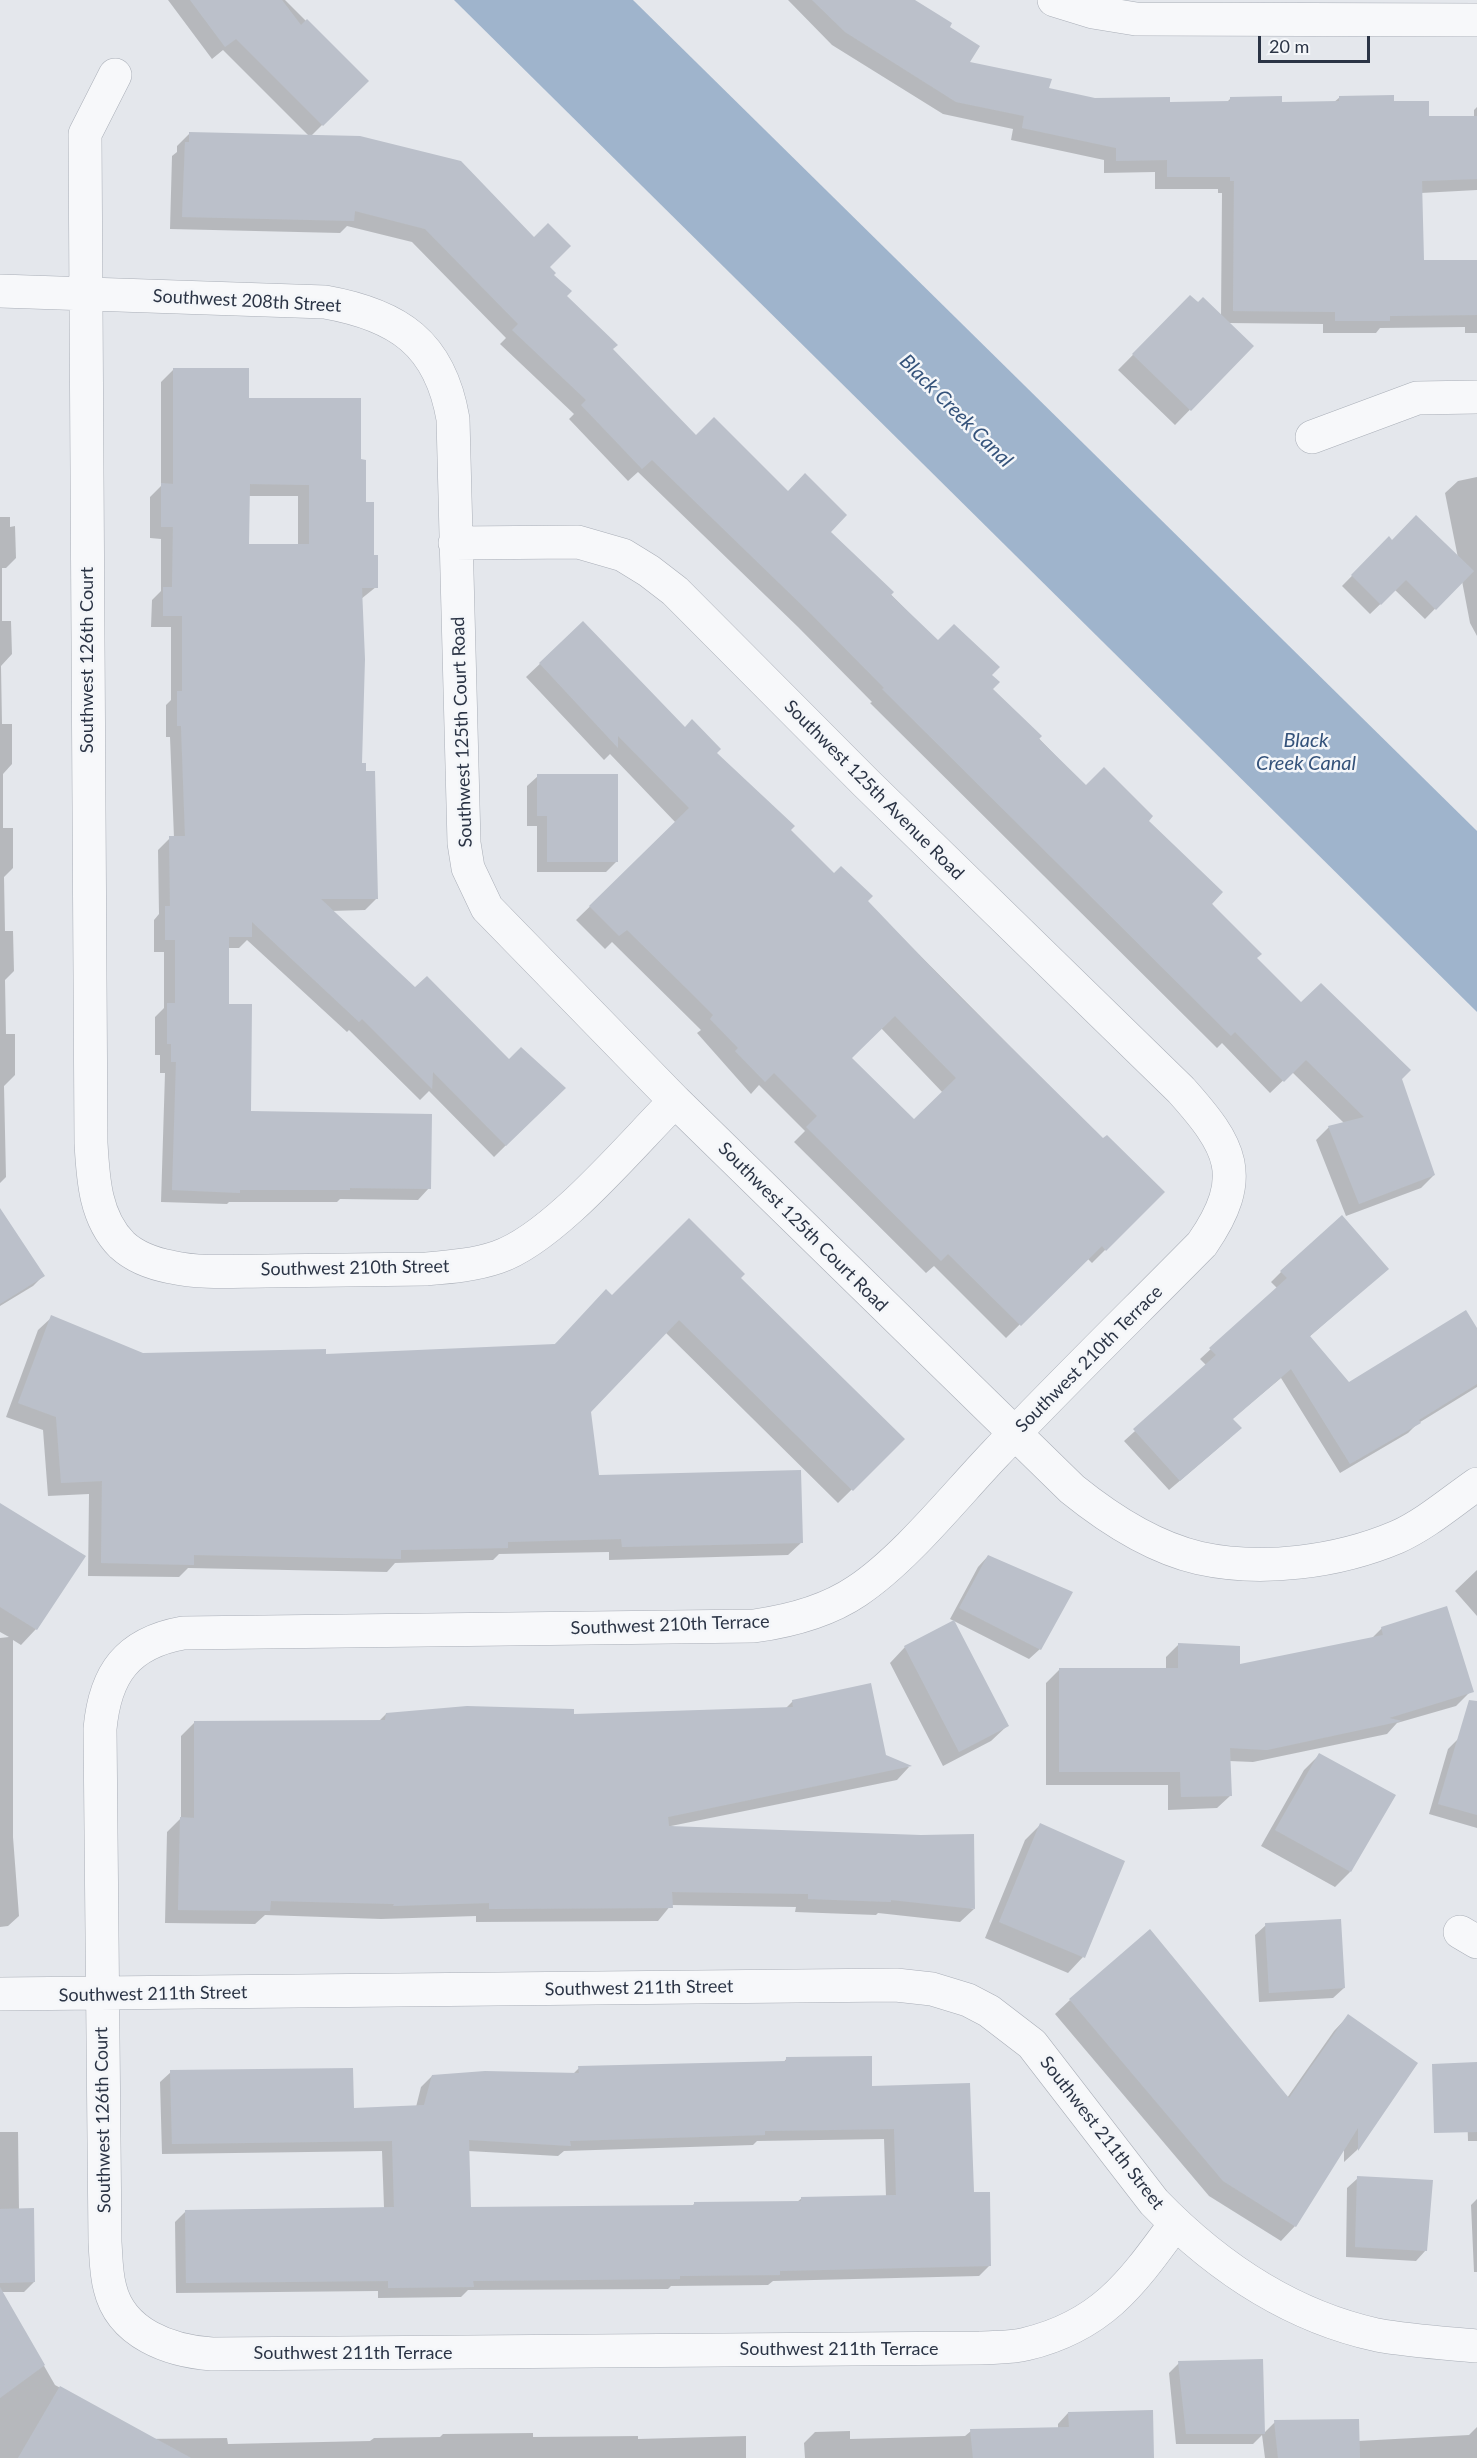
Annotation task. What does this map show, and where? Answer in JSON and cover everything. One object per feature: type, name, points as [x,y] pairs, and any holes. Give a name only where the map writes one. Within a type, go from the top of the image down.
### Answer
[{"type":"street","points":[[1054,0],[1093,12],[1136,19],[1477,20]]},
{"type":"street","name":"Southwest 126th Court","points":[[116,75],[85,134],[85,294],[91,1143],[93,1177],[100,1207],[109,1227],[123,1246]]},
{"type":"street","name":"Southwest 208th Street","points":[[0,291],[325,302],[374,313],[397,325],[422,345],[437,365],[448,391],[453,419],[455,543]]},
{"type":"street","points":[[1312,436],[1417,398],[1477,397]]},
{"type":"street","name":"Southwest 125th Avenue Road","points":[[455,543],[579,542],[599,546],[623,555],[675,591],[866,783],[1180,1090],[1218,1135],[1228,1160]]},
{"type":"street","name":"Southwest 125th Court Road","points":[[455,543],[464,843],[468,868],[476,890],[499,923],[675,1101],[1013,1434],[1072,1489],[1101,1512],[1132,1531],[1199,1558],[1237,1563],[1279,1563],[1325,1558],[1367,1548],[1398,1536],[1425,1521],[1477,1484]]},
{"type":"street","name":"Southwest 210th Street","points":[[123,1246],[153,1262],[172,1268],[208,1271],[426,1269],[461,1266],[498,1257],[529,1242],[561,1216],[675,1101]]},
{"type":"street","name":"Southwest 210th Terrace","points":[[121,1664],[150,1643],[183,1633],[754,1626],[784,1622],[826,1607],[855,1592],[884,1571],[1013,1434],[1202,1244],[1219,1221],[1227,1200],[1228,1160]]},
{"type":"street","name":"Southwest 126th Court","points":[[121,1664],[107,1689],[100,1729],[101,1994],[106,2267],[110,2290],[129,2323]]},
{"type":"street","name":"Southwest 211th Street","points":[[0,1994],[896,1985],[932,1989],[968,2000],[989,2011],[1032,2044],[1154,2202],[1175,2224]]},
{"type":"street","points":[[1175,2224],[1221,2262],[1283,2303],[1378,2335],[1477,2346]]},
{"type":"street","name":"Southwest 211th Terrace","points":[[129,2323],[147,2337],[168,2346],[188,2352],[212,2354],[980,2348],[1024,2345],[1066,2331],[1106,2307],[1136,2277],[1175,2224]]},
{"type":"water","name":"Black Creek Canal","points":[[454,0],[633,0],[1477,831],[1477,1012]]},
{"type":"building","points":[[190,0],[282,0],[301,25],[307,19],[369,81],[323,126],[236,39],[225,47]]},
{"type":"building","points":[[812,0],[915,0],[952,23],[950,27],[980,46],[970,62],[1052,79],[1049,88],[1095,98],[1170,97],[1170,102],[1230,101],[1230,97],[1282,96],[1282,102],[1339,101],[1339,96],[1394,95],[1394,101],[1429,101],[1429,116],[1477,116],[1477,179],[1422,181],[1424,260],[1477,260],[1477,315],[1390,316],[1390,321],[1335,321],[1335,312],[1233,311],[1234,181],[1230,181],[1230,177],[1167,177],[1167,160],[1116,161],[1116,148],[1022,128],[1024,116],[956,102],[845,32]]},
{"type":"building","points":[[189,132],[360,136],[461,161],[534,237],[548,223],[571,246],[550,267],[556,273],[554,275],[572,291],[567,296],[618,345],[613,349],[696,435],[714,417],[788,491],[805,473],[847,515],[831,532],[894,592],[891,595],[938,640],[954,624],[1000,667],[992,675],[1000,682],[993,689],[1042,736],[1039,739],[1086,785],[1104,767],[1153,816],[1149,821],[1223,892],[1212,904],[1262,954],[1257,958],[1301,1002],[1321,983],[1411,1070],[1402,1079],[1435,1175],[1359,1204],[1328,1126],[1364,1117],[1306,1060],[1284,1082],[1235,1032],[1231,1036],[882,689],[884,688],[811,614],[652,460],[642,469],[581,405],[586,400],[512,330],[518,324],[425,229],[355,211],[354,221],[182,217],[185,142],[189,142]]},
{"type":"building","points":[[1190,295],[1198,302],[1203,297],[1254,346],[1191,411],[1132,354]]},
{"type":"building","points":[[173,368],[249,368],[249,398],[361,398],[361,459],[366,460],[366,502],[374,502],[374,555],[378,555],[378,588],[362,588],[365,659],[362,763],[366,763],[366,771],[375,771],[378,899],[321,899],[415,987],[427,976],[509,1059],[521,1047],[566,1088],[506,1146],[433,1072],[432,1089],[362,1019],[359,1022],[252,922],[252,937],[229,937],[229,1004],[252,1004],[251,1111],[432,1114],[431,1189],[240,1190],[240,1193],[172,1190],[176,1062],[171,1062],[171,1044],[167,1044],[167,1003],[175,1003],[175,940],[165,940],[165,906],[170,906],[169,836],[185,836],[181,726],[177,726],[177,691],[182,691],[182,616],[163,616],[163,587],[172,587],[173,527],[161,527],[161,483],[173,484]],"holes":[[[250,484],[309,485],[309,544],[249,544]]]},
{"type":"building","points":[[1416,515],[1474,571],[1436,610],[1406,580],[1381,605],[1351,575],[1389,536],[1392,540]]},
{"type":"building","points":[[583,621],[685,727],[692,719],[721,749],[717,753],[795,826],[791,830],[834,873],[841,866],[873,896],[868,901],[950,987],[1103,1138],[1107,1135],[1165,1192],[1106,1251],[1102,1246],[1021,1326],[948,1254],[941,1261],[806,1127],[817,1116],[774,1073],[765,1082],[735,1051],[738,1048],[710,1019],[713,1015],[627,930],[619,936],[589,906],[689,808],[618,736],[618,748],[539,663]],"holes":[[[895,1016],[956,1078],[914,1119],[852,1058]]]},
{"type":"building","points":[[537,774],[618,774],[618,862],[547,862],[547,816],[537,816]]},
{"type":"building","points":[[0,1208],[45,1276],[0,1304]]},
{"type":"building","points":[[1342,1215],[1389,1269],[1310,1336],[1349,1382],[1466,1310],[1477,1328],[1477,1384],[1419,1420],[1421,1423],[1350,1464],[1291,1369],[1233,1419],[1242,1428],[1180,1481],[1133,1429],[1216,1355],[1209,1348],[1287,1278],[1280,1271]]},
{"type":"building","points":[[689,1218],[745,1274],[741,1278],[905,1439],[853,1491],[679,1320],[591,1412],[599,1475],[801,1470],[803,1543],[622,1547],[621,1539],[508,1542],[508,1548],[401,1550],[401,1559],[194,1555],[194,1565],[101,1563],[102,1481],[61,1483],[56,1417],[18,1403],[51,1315],[143,1353],[326,1349],[326,1354],[555,1344],[606,1289],[612,1295]]},
{"type":"building","points":[[0,1503],[86,1556],[37,1630],[0,1607]]},
{"type":"building","points":[[988,1555],[1073,1592],[1041,1650],[959,1608]]},
{"type":"building","points":[[1447,1606],[1474,1692],[1389,1718],[1402,1721],[1267,1750],[1230,1748],[1232,1796],[1181,1797],[1180,1772],[1059,1772],[1059,1668],[1178,1668],[1178,1643],[1240,1646],[1240,1664],[1383,1635],[1381,1627]]},
{"type":"building","points":[[954,1620],[1009,1726],[959,1752],[904,1646]]},
{"type":"building","points":[[871,1683],[886,1755],[912,1766],[668,1817],[669,1826],[921,1835],[974,1834],[975,1909],[891,1900],[891,1902],[808,1899],[808,1894],[672,1892],[673,1908],[489,1909],[489,1903],[393,1906],[394,1904],[271,1901],[270,1911],[178,1910],[180,1817],[194,1818],[194,1721],[385,1720],[386,1713],[467,1706],[574,1709],[574,1714],[793,1707],[792,1700]]},
{"type":"building","points":[[1469,1700],[1477,1701],[1477,1815],[1438,1804]]},
{"type":"building","points":[[1319,1753],[1396,1795],[1351,1872],[1275,1830]]},
{"type":"building","points":[[1040,1823],[1125,1861],[1085,1958],[999,1922]]},
{"type":"building","points":[[1341,1919],[1345,1988],[1269,1993],[1265,1923]]},
{"type":"building","points":[[1150,1929],[1289,2098],[1348,2014],[1418,2063],[1358,2151],[1358,2128],[1296,2227],[1223,2181],[1069,1999]]},
{"type":"building","points":[[872,2056],[872,2086],[970,2083],[974,2192],[990,2192],[991,2266],[780,2271],[780,2275],[680,2276],[680,2279],[473,2281],[474,2287],[388,2288],[388,2281],[186,2283],[185,2210],[394,2207],[392,2141],[172,2144],[170,2070],[353,2068],[354,2108],[424,2105],[432,2075],[485,2071],[579,2073],[578,2066],[786,2061],[786,2057]],"holes":[[[894,2129],[896,2195],[801,2197],[801,2201],[694,2202],[694,2205],[471,2207],[469,2140],[571,2146],[570,2141],[765,2135],[765,2131]]]},
{"type":"building","points":[[1477,2062],[1477,2132],[1434,2133],[1432,2064]]},
{"type":"building","points":[[1357,2176],[1433,2180],[1427,2251],[1355,2247]]},
{"type":"building","points":[[34,2208],[35,2282],[0,2283],[0,2209]]},
{"type":"building","points":[[0,2287],[45,2365],[0,2398]]},
{"type":"building","points":[[1263,2359],[1265,2434],[1186,2434],[1178,2361]]},
{"type":"building","points":[[60,2386],[191,2458],[18,2458]]},
{"type":"building","points":[[1153,2410],[1154,2458],[973,2458],[970,2429],[1069,2427],[1068,2412]]},
{"type":"building","points":[[1359,2419],[1360,2458],[1278,2458],[1274,2420]]}]
